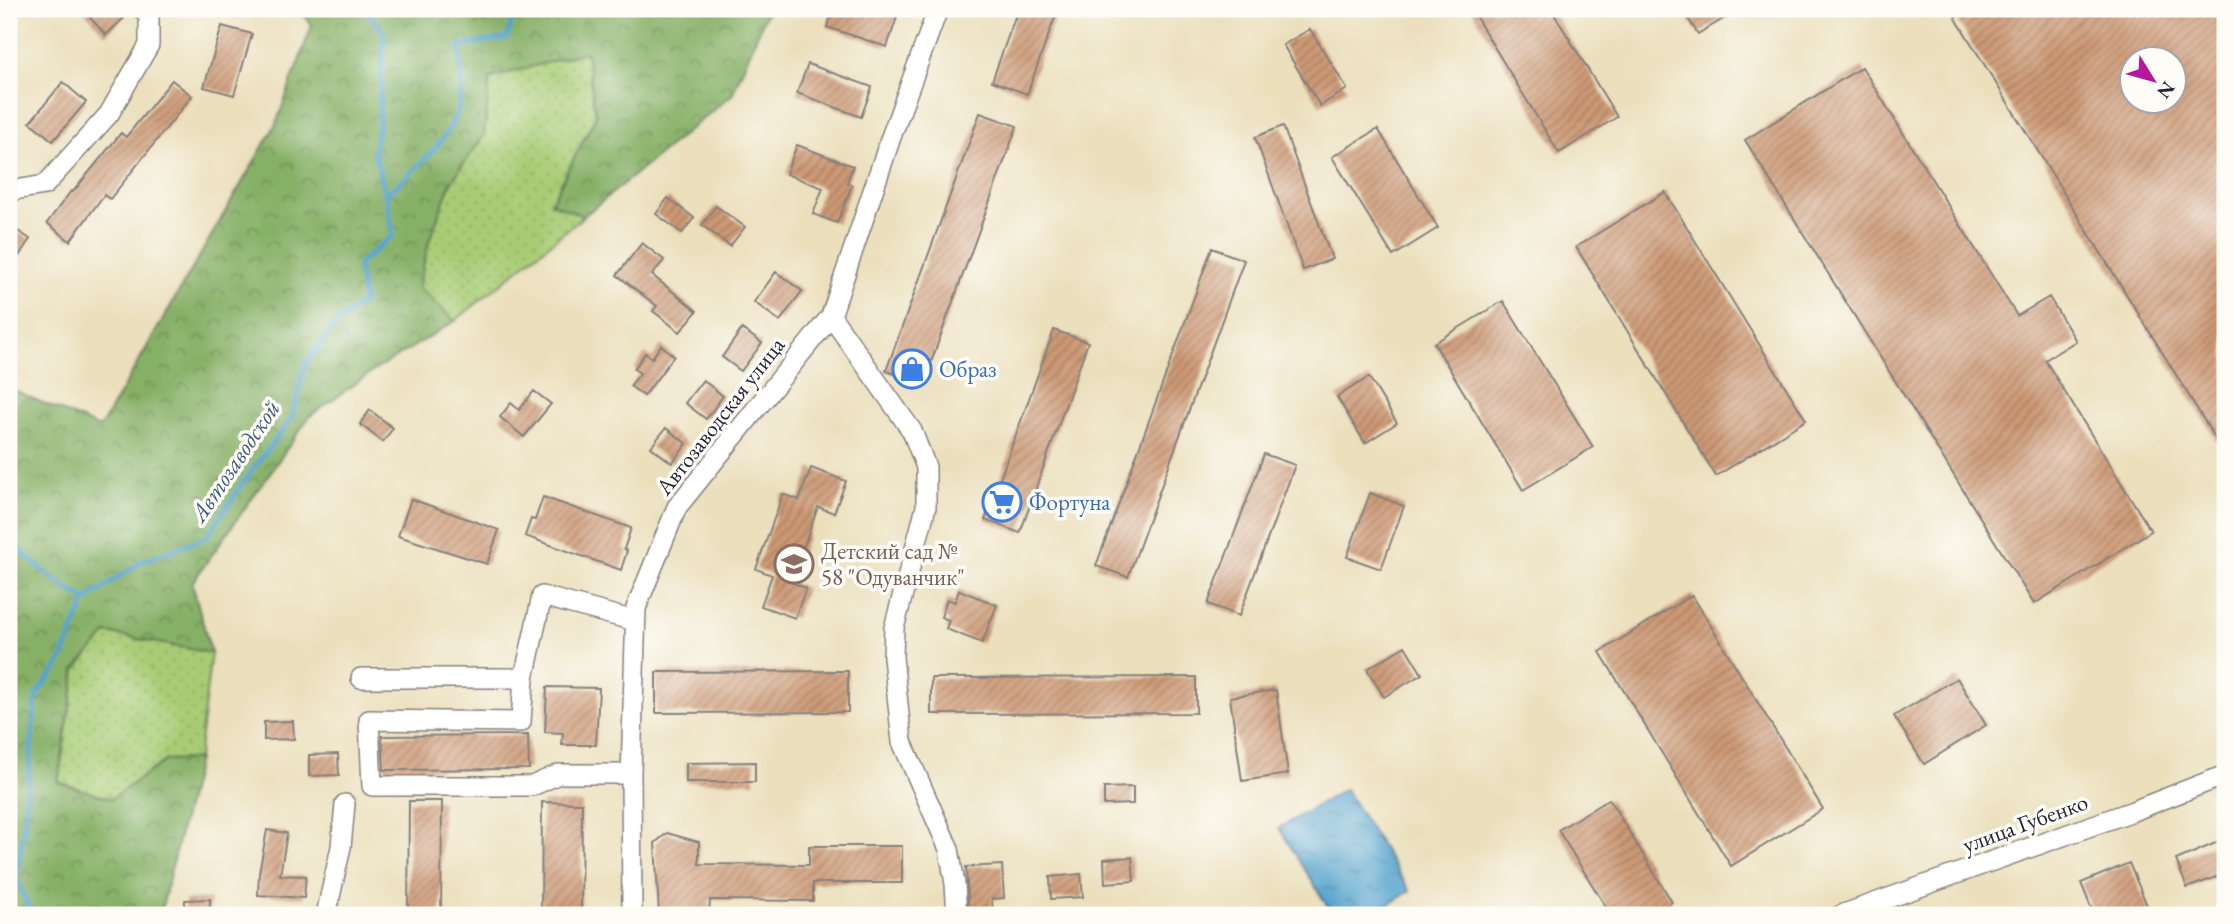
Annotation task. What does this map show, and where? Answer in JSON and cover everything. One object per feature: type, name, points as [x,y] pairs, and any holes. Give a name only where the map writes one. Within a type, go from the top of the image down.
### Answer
[{"type":"street","points":[[9,191],[45,185],[109,114],[149,45],[149,15],[142,9]]},
{"type":"street","name":"Автозаводская улица","points":[[632,915],[631,774],[636,608],[677,507],[831,316],[891,137],[938,9]]},
{"type":"street","points":[[831,316],[912,431],[926,467],[926,507],[894,628],[892,657],[902,742],[948,849],[955,884],[957,915]]},
{"type":"street","points":[[631,774],[559,774],[532,786],[372,786],[369,720],[521,722],[524,678],[542,596],[635,621]]},
{"type":"street","points":[[361,678],[524,678]]},
{"type":"street","name":"улица Губенко","points":[[1841,915],[2133,811],[2225,775]]},
{"type":"street","points":[[326,915],[341,847],[345,804]]},
{"type":"green space","points":[[299,9],[768,9],[732,95],[584,216],[551,203],[596,116],[586,52],[490,78],[484,135],[450,184],[429,241],[418,287],[455,321],[372,372],[310,416],[192,583],[211,653],[107,633],[76,669],[58,782],[111,799],[166,760],[198,759],[160,915],[9,915],[9,388],[100,428],[276,124],[312,25]]},
{"type":"green space","points":[[586,52],[596,116],[551,202],[584,216],[455,321],[418,287],[429,241],[450,184],[484,135],[490,78]]},
{"type":"green space","points":[[107,633],[211,653],[198,759],[166,760],[111,799],[58,782],[76,669]]},
{"type":"water","points":[[1345,789],[1410,891],[1372,915],[1333,915],[1279,828]]},
{"type":"building","points":[[82,9],[119,9],[126,16],[106,35]]},
{"type":"building","points":[[833,9],[872,9],[897,17],[887,47],[827,27]]},
{"type":"building","points":[[1018,9],[1058,9],[1027,94],[992,81]]},
{"type":"building","points":[[1471,9],[1551,9],[1617,117],[1559,153]]},
{"type":"building","points":[[1682,9],[1740,9],[1698,34]]},
{"type":"building","points":[[1969,9],[2225,9],[2225,454],[1955,17]]},
{"type":"building","points":[[222,26],[252,34],[234,95],[204,87]]},
{"type":"building","points":[[1310,29],[1347,89],[1320,106],[1283,45]]},
{"type":"building","points":[[808,64],[872,87],[861,117],[797,93]]},
{"type":"building","points":[[1862,67],[2017,316],[2049,297],[2076,341],[2045,360],[2151,531],[2034,604],[1745,140]]},
{"type":"building","points":[[172,80],[192,96],[110,199],[104,195],[70,241],[47,223],[121,133],[126,137]]},
{"type":"building","points":[[63,82],[86,102],[53,141],[30,122]]},
{"type":"building","points":[[980,113],[1017,126],[923,384],[886,371]]},
{"type":"building","points":[[1283,126],[1332,259],[1303,270],[1255,137]]},
{"type":"building","points":[[1378,129],[1438,228],[1393,256],[1332,157]]},
{"type":"building","points":[[797,145],[853,166],[847,183],[852,185],[837,223],[813,214],[823,188],[786,174]]},
{"type":"building","points":[[1665,192],[1806,420],[1716,476],[1576,247]]},
{"type":"building","points":[[668,198],[694,218],[682,233],[656,214]]},
{"type":"building","points":[[716,206],[745,227],[730,246],[702,225]]},
{"type":"building","points":[[9,225],[30,239],[9,271]]},
{"type":"building","points":[[642,243],[664,260],[652,275],[697,311],[680,332],[653,311],[657,306],[617,275]]},
{"type":"building","points":[[1212,248],[1244,260],[1128,577],[1096,566]]},
{"type":"building","points":[[776,272],[802,291],[780,321],[754,302]]},
{"type":"building","points":[[1503,301],[1593,447],[1523,490],[1434,343]]},
{"type":"building","points":[[742,329],[762,343],[741,371],[722,357]]},
{"type":"building","points":[[1054,330],[1088,342],[1020,533],[985,520]]},
{"type":"building","points":[[661,345],[674,356],[644,396],[630,386],[640,373],[634,369],[645,353],[652,358]]},
{"type":"building","points":[[1369,377],[1397,423],[1365,443],[1337,397]]},
{"type":"building","points":[[703,380],[723,396],[706,419],[685,403]]},
{"type":"building","points":[[534,391],[551,404],[524,437],[500,417],[511,403],[519,410]]},
{"type":"building","points":[[370,410],[393,428],[383,442],[360,424]]},
{"type":"building","points":[[666,428],[687,444],[672,463],[651,447]]},
{"type":"building","points":[[1264,454],[1295,465],[1239,616],[1208,604]]},
{"type":"building","points":[[811,468],[846,481],[834,513],[818,507],[791,582],[806,588],[795,618],[761,606],[772,575],[756,569],[783,494],[799,500]]},
{"type":"building","points":[[1370,493],[1404,506],[1381,569],[1347,557]]},
{"type":"building","points":[[543,497],[631,528],[621,570],[525,536],[531,519],[535,520]]},
{"type":"building","points":[[411,499],[499,530],[487,564],[398,536]]},
{"type":"building","points":[[959,590],[997,605],[982,643],[946,629],[949,620],[941,617],[947,599],[955,602]]},
{"type":"building","points":[[1692,595],[1823,809],[1731,866],[1600,652]]},
{"type":"building","points":[[1405,646],[1422,674],[1384,697],[1367,669]]},
{"type":"building","points":[[848,671],[848,712],[656,713],[656,672]]},
{"type":"building","points":[[1196,677],[1196,713],[931,714],[931,678]]},
{"type":"building","points":[[1957,678],[1986,725],[1924,764],[1894,716]]},
{"type":"building","points":[[547,687],[599,688],[596,745],[562,745],[563,733],[545,732]]},
{"type":"building","points":[[1276,690],[1288,774],[1242,781],[1230,697]]},
{"type":"building","points":[[293,721],[294,739],[264,740],[264,722]]},
{"type":"building","points":[[528,735],[529,769],[384,770],[382,736]]},
{"type":"building","points":[[338,754],[339,775],[309,776],[309,755]]},
{"type":"building","points":[[755,762],[755,782],[686,782],[686,763]]},
{"type":"building","points":[[1133,787],[1133,804],[1104,805],[1104,788]]},
{"type":"building","points":[[1609,799],[1672,902],[1651,915],[1611,915],[1558,830]]},
{"type":"building","points":[[409,801],[442,801],[441,915],[408,915]]},
{"type":"building","points":[[542,802],[582,803],[581,915],[541,915]]},
{"type":"building","points":[[267,830],[287,833],[280,875],[306,876],[304,898],[258,895]]},
{"type":"building","points":[[667,833],[699,842],[699,864],[809,865],[809,846],[902,846],[902,883],[813,883],[813,901],[710,900],[709,915],[659,914],[655,843]]},
{"type":"building","points":[[2225,839],[2225,874],[2187,888],[2176,860]]},
{"type":"building","points":[[1132,857],[1134,881],[1105,883],[1104,859]]},
{"type":"building","points":[[2129,863],[2149,910],[2138,915],[2094,915],[2081,883]]},
{"type":"building","points":[[1002,865],[1004,898],[992,899],[993,915],[969,915],[966,867]]},
{"type":"building","points":[[1081,874],[1083,897],[1051,899],[1050,877]]},
{"type":"building","points":[[210,899],[210,915],[185,915],[185,900]]},
{"type":"waterway","points":[[365,9],[384,33],[379,121],[374,153],[386,195]]},
{"type":"waterway","name":"Автозаводской","points":[[32,915],[16,877],[23,836],[36,695],[59,665],[86,600],[142,561],[207,537],[243,482],[292,418],[305,364],[338,321],[364,302],[358,265],[393,235],[386,195],[433,151],[451,126],[457,111],[462,90],[460,46],[507,38],[515,9]]},
{"type":"waterway","points":[[9,534],[43,571],[86,600]]},
{"type":"place","name":"Образ","points":[[912,369]]},
{"type":"place","name":"Фортуна","points":[[1002,502]]},
{"type":"place","name":"Детский сад № 58 \"Одуванчик\"","points":[[794,564]]}]
